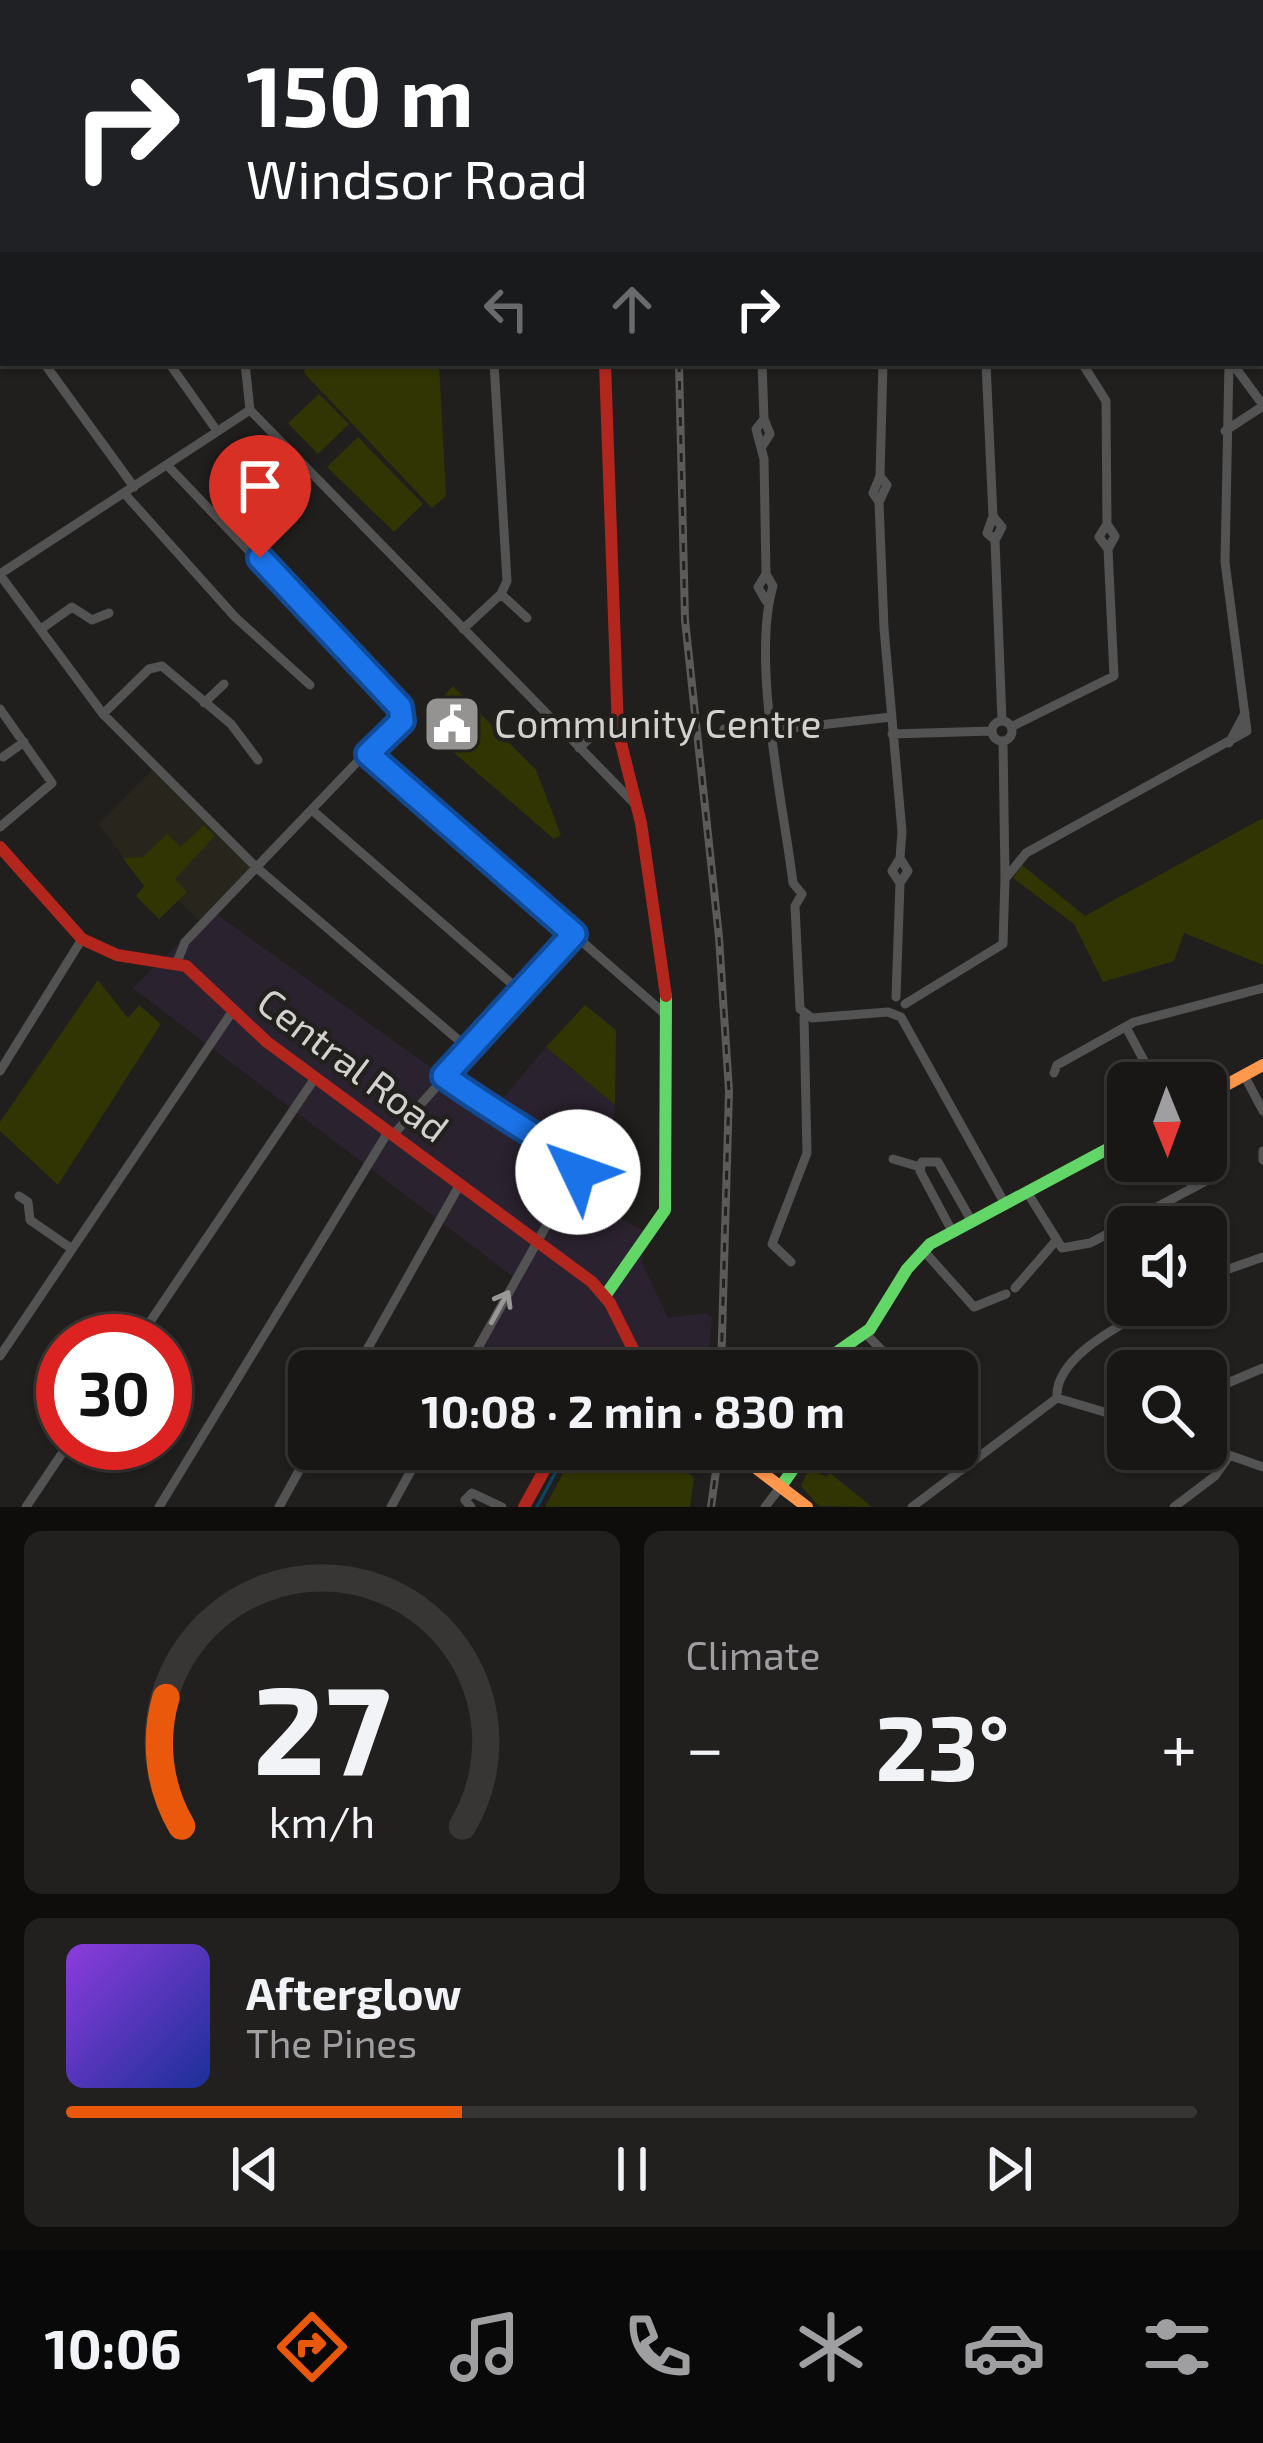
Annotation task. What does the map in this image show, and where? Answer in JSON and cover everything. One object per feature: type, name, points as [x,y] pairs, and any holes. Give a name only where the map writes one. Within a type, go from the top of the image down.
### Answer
[{"type":"street","points":[[46,366],[129,490],[232,611],[310,685]]},
{"type":"street","points":[[171,366],[217,431]]},
{"type":"street","points":[[245,366],[250,410],[638,807]]},
{"type":"street","points":[[463,629],[501,594],[507,580],[494,366]]},
{"type":"street","points":[[605,366],[618,713],[666,982],[664,1214],[605,1296]]},
{"type":"street","points":[[762,366],[764,419],[770,434],[763,445],[766,574],[773,586],[766,601],[775,731],[793,883],[802,894],[795,906],[804,1017],[807,1153],[772,1244],[791,1262]]},
{"type":"street","points":[[883,366],[880,476],[887,492],[879,502],[900,858],[908,871],[900,883],[901,1017],[1004,1202]]},
{"type":"street","points":[[888,1012],[889,1001],[901,1000],[1003,944],[1003,741],[1007,724],[995,540],[987,532],[993,516],[986,366]]},
{"type":"street","points":[[892,734],[992,731],[1114,676],[1108,549],[1115,536],[1107,524],[1106,401],[1084,366]]},
{"type":"street","points":[[1005,879],[1026,853],[1246,731],[1225,562],[1230,366]]},
{"type":"street","points":[[1226,431],[1263,406],[1232,366]]},
{"type":"street","points":[[250,410],[0,574],[103,714],[257,868],[469,1048]]},
{"type":"street","points":[[0,847],[82,939],[117,955],[177,962],[185,942],[402,721],[400,707],[167,465]]},
{"type":"street","points":[[501,594],[517,602],[527,618]]},
{"type":"street","points":[[40,629],[72,608],[92,620],[109,613]]},
{"type":"street","points":[[141,654],[154,666],[172,671],[204,703],[236,724],[258,760]]},
{"type":"street","points":[[103,714],[154,666]]},
{"type":"street","points":[[204,703],[224,684]]},
{"type":"street","points":[[0,709],[52,782],[0,827]]},
{"type":"street","points":[[579,748],[618,713]]},
{"type":"street","points":[[724,729],[775,731],[891,717]]},
{"type":"street","points":[[992,731],[1003,741]]},
{"type":"street","points":[[3,757],[24,742]]},
{"type":"street","points":[[368,754],[665,1014]]},
{"type":"street","points":[[312,810],[520,991]]},
{"type":"street","points":[[1004,852],[1026,853]]},
{"type":"street","points":[[159,1507],[390,1134],[574,934]]},
{"type":"street","points":[[0,1071],[82,939]]},
{"type":"street","name":"Central Road","points":[[177,962],[315,1078],[605,1296],[631,1350]]},
{"type":"street","points":[[1054,1073],[1058,1065],[1126,1027],[1263,988]]},
{"type":"street","points":[[0,1356],[232,1012]]},
{"type":"street","points":[[804,1017],[888,1012],[901,1017]]},
{"type":"street","points":[[1126,1027],[1145,1062]]},
{"type":"street","points":[[1227,1084],[1263,1065]]},
{"type":"street","points":[[1244,1075],[1263,1111]]},
{"type":"street","points":[[444,1076],[574,1162],[578,1172],[476,1350]]},
{"type":"street","points":[[155,1314],[315,1078]]},
{"type":"street","points":[[841,1350],[866,1333],[923,1250],[1107,1149]]},
{"type":"street","points":[[1263,1150],[1263,1160]]},
{"type":"street","points":[[893,1159],[920,1167],[952,1231]]},
{"type":"street","points":[[920,1167],[928,1159],[938,1162],[971,1220]]},
{"type":"street","points":[[1027,1192],[1054,1243],[1068,1249],[1155,1209],[1199,1185],[1196,1182]]},
{"type":"street","points":[[367,1350],[459,1186]]},
{"type":"street","points":[[19,1196],[28,1202],[30,1220],[72,1249]]},
{"type":"street","points":[[944,1214],[962,1204]]},
{"type":"street","points":[[923,1250],[974,1307],[1011,1291],[1054,1243]]},
{"type":"street","points":[[1227,1270],[1263,1257]]},
{"type":"street","points":[[912,1507],[1057,1398],[1058,1381],[1086,1350],[1123,1326]]},
{"type":"street","points":[[866,1333],[883,1350]]},
{"type":"street","points":[[1227,1382],[1263,1369]]},
{"type":"street","points":[[1057,1398],[1107,1413]]},
{"type":"street","points":[[1174,1507],[1215,1477],[1229,1456],[1263,1467]]},
{"type":"street","points":[[26,1507],[51,1470]]},
{"type":"street","points":[[279,1507],[299,1470]]},
{"type":"street","points":[[392,1507],[412,1470]]},
{"type":"street","points":[[524,1507],[542,1470]]},
{"type":"street","points":[[761,1470],[782,1485]]},
{"type":"street","points":[[766,1470],[807,1507]]},
{"type":"street","points":[[765,1507],[792,1470]]},
{"type":"street","points":[[471,1507],[466,1500],[472,1493],[502,1507]]},
{"type":"shaded area","points":[[155,767],[254,867],[200,922],[179,901],[159,919],[136,896],[144,886],[99,824]]},
{"type":"shaded area","points":[[212,911],[430,1067],[497,1106],[546,1047],[615,1105],[613,1130],[584,1178],[613,1186],[603,1209],[648,1233],[642,1263],[668,1318],[705,1313],[712,1317],[709,1350],[481,1347],[516,1279],[133,988]]},
{"type":"green space","points":[[304,366],[439,366],[446,496],[432,508],[305,374]]},
{"type":"green space","points":[[319,394],[349,424],[318,454],[288,423]]},
{"type":"green space","points":[[358,437],[423,504],[394,532],[327,467]]},
{"type":"green space","points":[[453,686],[536,770],[561,835],[554,839],[452,751],[473,729],[442,698]]},
{"type":"green space","points":[[1263,818],[1263,965],[1184,933],[1174,961],[1103,982],[1074,924],[1013,878],[1022,865],[1085,916]]},
{"type":"green space","points":[[204,825],[215,836],[175,879],[187,892],[159,919],[136,896],[144,886],[123,858],[143,857],[167,834],[181,847]]},
{"type":"green space","points":[[98,980],[128,1018],[139,1005],[161,1024],[58,1185],[0,1131],[0,1122]]},
{"type":"green space","points":[[585,1005],[616,1030],[615,1105],[546,1047]]},
{"type":"green space","points":[[565,1470],[685,1470],[694,1478],[690,1507],[545,1507]]},
{"type":"green space","points":[[809,1470],[826,1477],[830,1473],[872,1507],[819,1506],[801,1486]]},
{"type":"waterway","points":[[537,1507],[557,1470]]},
{"type":"railway","points":[[679,366],[685,620],[719,937],[729,1091],[722,1350]]},
{"type":"railway","points":[[711,1507],[716,1470]]},
{"type":"traffic: fast","points":[[605,1296],[665,1210],[666,996]]},
{"type":"traffic: fast","points":[[840,1350],[870,1329],[907,1269],[930,1244],[1107,1149]]},
{"type":"traffic: fast","points":[[782,1485],[792,1470]]},
{"type":"traffic: slow","points":[[1227,1085],[1263,1065]]},
{"type":"traffic: slow","points":[[759,1470],[807,1507]]},
{"type":"traffic: jam","points":[[605,366],[618,731],[641,823],[666,996]]},
{"type":"traffic: jam","points":[[0,847],[82,939],[117,955],[186,966],[267,1042],[592,1282],[610,1303],[634,1350]]},
{"type":"traffic: jam","points":[[524,1507],[544,1470]]},
{"type":"place","name":"Community Centre","points":[[452,724]]},
{"type":"route","points":[[260,558],[404,713],[402,721],[368,754],[574,934],[444,1076],[499,1115],[524,1126],[574,1162],[578,1172]]}]
